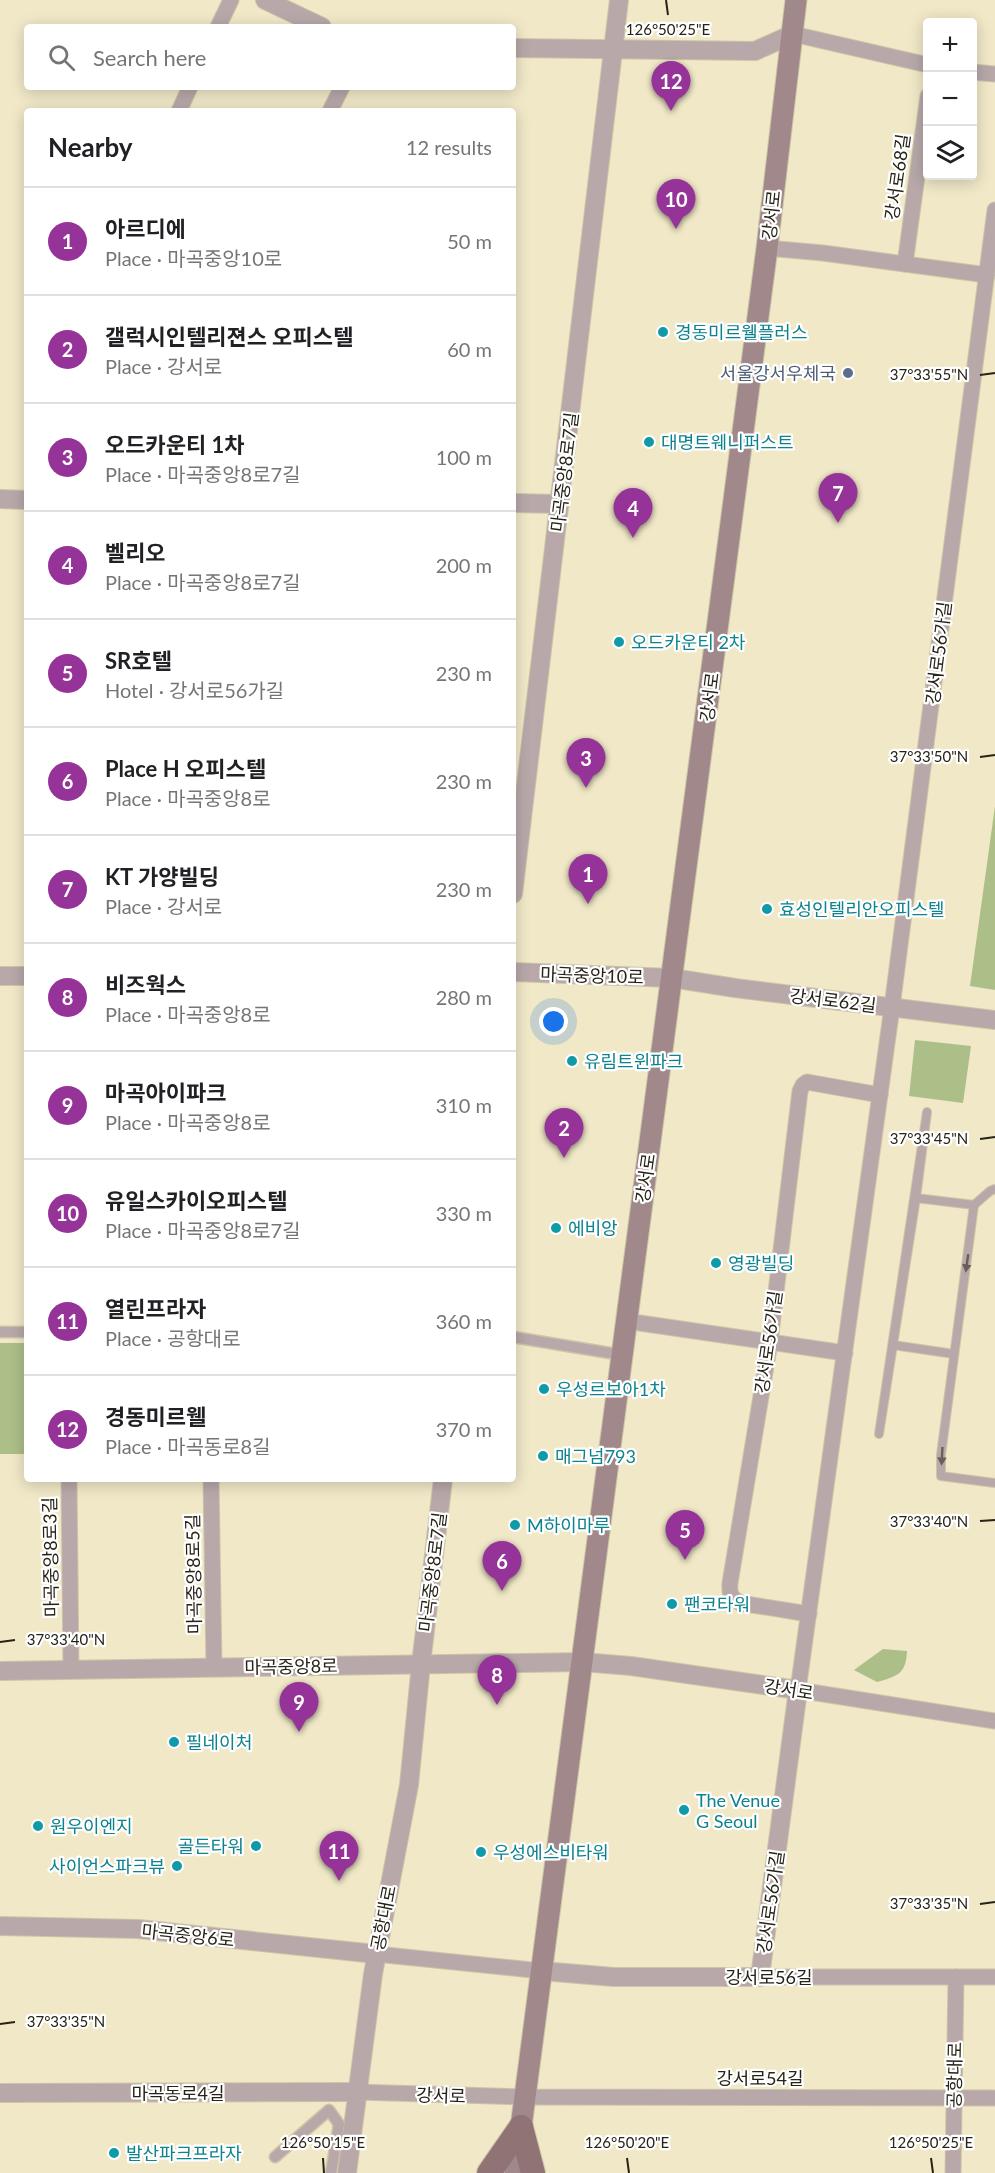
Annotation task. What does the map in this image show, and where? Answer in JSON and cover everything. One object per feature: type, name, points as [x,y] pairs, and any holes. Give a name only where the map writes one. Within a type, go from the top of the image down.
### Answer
[{"type":"main road","name":"강서로","points":[[515,2173],[767,248],[796,0]]},
{"type":"main road","points":[[489,2173],[521,2127]]},
{"type":"main road","points":[[521,2127],[533,2173]]},
{"type":"street","points":[[220,24],[231,0]]},
{"type":"street","points":[[265,0],[316,24]]},
{"type":"street","name":"마곡중앙8로7길","points":[[516,869],[619,0]]},
{"type":"street","points":[[516,48],[754,51],[793,34],[923,64]]},
{"type":"street","points":[[977,72],[995,74]]},
{"type":"street","points":[[180,108],[189,90]]},
{"type":"street","points":[[332,108],[340,90]]},
{"type":"street","name":"강서로68길","points":[[905,264],[923,126]]},
{"type":"street","name":"강서로56가길","points":[[760,1977],[892,1007],[995,210]]},
{"type":"street","points":[[767,248],[823,253],[987,275]]},
{"type":"street","points":[[0,499],[24,500]]},
{"type":"street","points":[[516,503],[560,504]]},
{"type":"street","name":"마곡중앙10로","points":[[516,972],[672,978]]},
{"type":"street","points":[[0,976],[24,975]]},
{"type":"street","name":"강서로62길","points":[[672,978],[995,1020]]},
{"type":"street","name":"강서로56가길","points":[[810,1614],[740,1603],[729,1592],[770,1342],[802,1084],[807,1082],[880,1095]]},
{"type":"street","points":[[626,1321],[845,1353]]},
{"type":"street","points":[[0,1332],[24,1332]]},
{"type":"street","points":[[516,1338],[622,1355]]},
{"type":"street","name":"마곡중앙8로3길","points":[[69,1482],[71,1670]]},
{"type":"street","name":"마곡중앙8로5길","points":[[211,1482],[214,1667]]},
{"type":"street","name":"마곡중앙8로7길","points":[[421,1664],[443,1482]]},
{"type":"street","name":"마곡중앙8로","points":[[0,1671],[582,1662]]},
{"type":"street","name":"강서로","points":[[582,1662],[631,1666],[995,1721]]},
{"type":"street","name":"공항대로","points":[[347,2173],[376,1954],[409,1785],[421,1664]]},
{"type":"street","name":"마곡중앙6로","points":[[0,1926],[138,1929],[376,1954]]},
{"type":"street","points":[[376,1954],[542,1971]]},
{"type":"street","name":"강서로56길","points":[[542,1971],[614,1977],[995,1977]]},
{"type":"street","name":"공항대로","points":[[953,2173],[956,1977]]},
{"type":"street","name":"강서로","points":[[356,2092],[525,2097]]},
{"type":"street","name":"마곡동로4길","points":[[0,2093],[356,2092]]},
{"type":"street","name":"강서로54길","points":[[525,2097],[995,2098]]},
{"type":"street","points":[[275,2157],[329,2110],[339,2124],[331,2173]]},
{"type":"lane","points":[[927,1112],[916,1198],[893,1345],[879,1434],[927,1112]]},
{"type":"lane","points":[[995,1190],[990,1191],[974,1205],[941,1455],[941,1476],[995,1483]]},
{"type":"lane","points":[[916,1198],[974,1205]]},
{"type":"lane","points":[[893,1345],[954,1354]]},
{"type":"green space","points":[[995,806],[995,990],[970,986]]},
{"type":"green space","points":[[915,1040],[971,1046],[963,1103],[909,1096]]},
{"type":"green space","points":[[0,1343],[24,1343],[24,1454],[0,1454]]},
{"type":"green space","points":[[883,1649],[907,1651],[905,1665],[900,1673],[877,1682],[854,1670]]},
{"type":"place","name":"경동미르웰","points":[[671,111]]},
{"type":"place","name":"유일스카이오피스텔","points":[[676,229]]},
{"type":"place","name":"경동미르웰플러스","points":[[663,332]]},
{"type":"place","name":"서울강서우체국","points":[[848,373]]},
{"type":"place","name":"대명트웨니퍼스트","points":[[649,442]]},
{"type":"place","name":"KT 가양빌딩","points":[[838,523]]},
{"type":"place","name":"벨리오","points":[[633,538]]},
{"type":"place","name":"오드카운티 2차","points":[[619,642]]},
{"type":"place","name":"오드카운티 1차","points":[[586,788]]},
{"type":"place","name":"아르디에","points":[[588,904]]},
{"type":"place","name":"효성인텔리안오피스텔","points":[[767,909]]},
{"type":"place","name":"유림트윈파크","points":[[572,1061]]},
{"type":"place","name":"갤럭시인텔리젼스 오피스텔","points":[[564,1158]]},
{"type":"place","name":"에비앙","points":[[556,1228]]},
{"type":"place","name":"영광빌딩","points":[[716,1263]]},
{"type":"place","name":"우성르보아1차","points":[[544,1389]]},
{"type":"place","name":"매그넘793","points":[[543,1456]]},
{"type":"place","name":"M하이마루","points":[[515,1525]]},
{"type":"place","name":"SR호텔","points":[[685,1560]]},
{"type":"place","name":"Place H 오피스텔","points":[[502,1591]]},
{"type":"place","name":"팬코타워","points":[[672,1604]]},
{"type":"place","name":"비즈웍스","points":[[497,1705]]},
{"type":"place","name":"마곡아이파크","points":[[299,1732]]},
{"type":"place","name":"필네이처","points":[[174,1742]]},
{"type":"place","name":"The Venue G Seoul","points":[[684,1810]]},
{"type":"place","name":"원우이엔지","points":[[38,1826]]},
{"type":"place","name":"골든타워","points":[[256,1846]]},
{"type":"place","name":"우성에스비타워","points":[[481,1852]]},
{"type":"place","name":"사이언스파크뷰","points":[[177,1866]]},
{"type":"place","name":"열린프라자","points":[[339,1881]]},
{"type":"place","name":"발산파크프라자","points":[[114,2153]]}]
